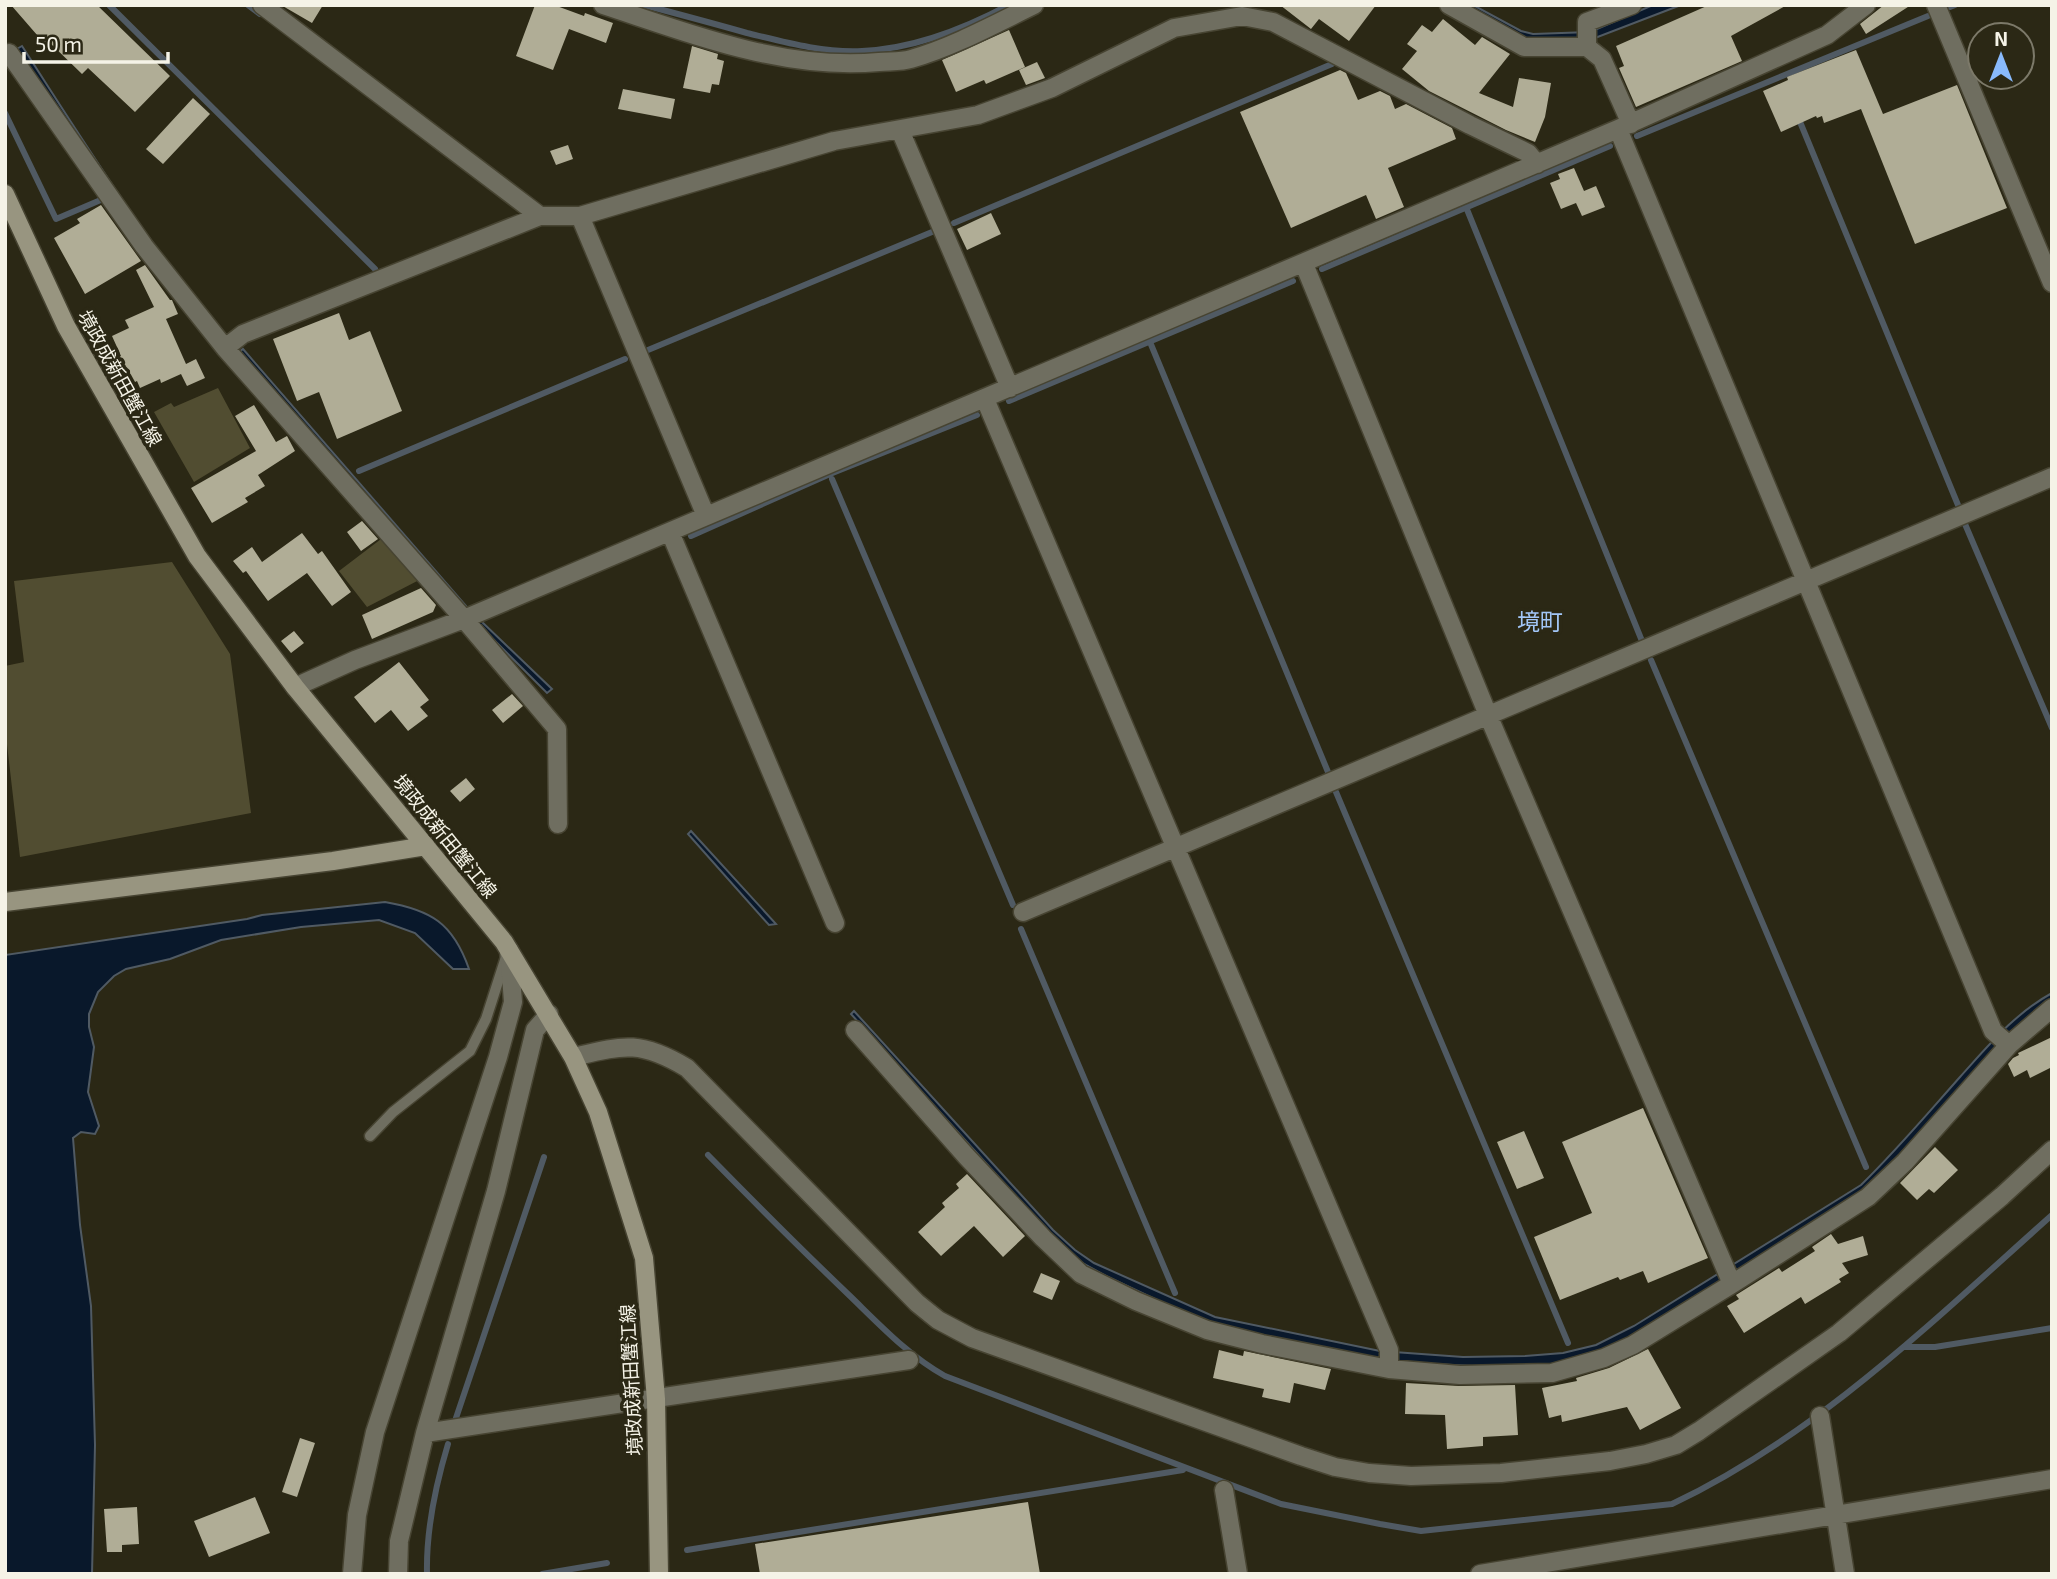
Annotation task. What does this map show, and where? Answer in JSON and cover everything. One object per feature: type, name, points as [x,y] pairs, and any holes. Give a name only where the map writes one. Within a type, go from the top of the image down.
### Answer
[{"type":"main road","name":"境政成新田蟹江線","points":[[5,194],[66,326],[197,556],[295,687],[509,950],[573,1057],[598,1111],[644,1258],[656,1399],[659,1574]]},
{"type":"main road","points":[[5,902],[333,861],[426,846]]},
{"type":"street","points":[[262,5],[540,215]]},
{"type":"street","points":[[606,6],[735,47],[810,62],[855,65],[910,60],[1034,5]]},
{"type":"street","points":[[1449,5],[1524,47],[1587,39]]},
{"type":"street","points":[[1632,5],[1587,22],[1587,39],[1602,59],[1624,127],[1805,582],[2003,1040]]},
{"type":"street","points":[[295,687],[355,660],[464,619],[1624,127],[1827,35],[1866,5]]},
{"type":"street","points":[[1936,5],[2052,283]]},
{"type":"street","points":[[225,348],[243,334],[540,215],[580,216],[834,141],[978,115],[1052,88],[1174,28],[1242,16],[1273,22],[1528,153],[1537,164]]},
{"type":"street","points":[[9,54],[144,246],[225,348],[464,619],[557,729],[558,824]]},
{"type":"street","points":[[900,130],[1010,388]]},
{"type":"street","points":[[580,216],[706,516]]},
{"type":"street","points":[[1304,264],[1488,715],[1729,1277]]},
{"type":"street","points":[[985,399],[1389,1361]]},
{"type":"street","points":[[1023,912],[2052,477]]},
{"type":"street","points":[[670,532],[835,923]]},
{"type":"street","points":[[352,1574],[357,1515],[374,1432],[498,1057],[513,1002],[509,950]]},
{"type":"street","points":[[855,1031],[1043,1238],[1082,1274],[1136,1301],[1207,1330],[1262,1344],[1389,1361],[1460,1375],[1552,1373],[1604,1358],[1633,1345],[1729,1277],[1868,1197],[1905,1162],[2003,1040],[2052,1008]]},
{"type":"street","points":[[398,1574],[399,1542],[425,1433],[496,1191],[535,1030],[549,1014]]},
{"type":"street","points":[[573,1057],[613,1048],[636,1047],[662,1053],[687,1068],[917,1303],[938,1320],[972,1338],[1335,1467],[1411,1476],[1501,1473],[1610,1461],[1676,1445],[1839,1333],[2052,1150]]},
{"type":"street","points":[[425,1433],[909,1360]]},
{"type":"street","points":[[1820,1416],[1845,1574]]},
{"type":"street","points":[[1480,1574],[2052,1479]]},
{"type":"street","points":[[1224,1490],[1238,1574]]},
{"type":"lane","points":[[370,1136],[393,1112],[470,1051],[486,1019],[509,950]]},
{"type":"shaded area","points":[[218,388],[250,448],[194,482],[154,412],[171,403],[174,407]]},
{"type":"shaded area","points":[[385,536],[423,578],[367,607],[339,571]]},
{"type":"shaded area","points":[[172,562],[230,654],[251,813],[20,857],[5,727],[5,666],[24,662],[14,581]]},
{"type":"water","points":[[1460,5],[1473,5],[1521,31],[1533,34],[1590,32],[1653,5],[1681,5],[1595,38],[1525,41]]},
{"type":"water","points":[[22,46],[144,231],[225,337],[195,307],[15,50]]},
{"type":"water","points":[[243,349],[467,607],[462,609],[238,353]]},
{"type":"water","points":[[481,621],[552,689],[547,693],[476,622]]},
{"type":"water","points":[[691,831],[776,924],[769,925],[688,834]]},
{"type":"water","points":[[385,902],[415,909],[438,921],[456,940],[469,969],[453,969],[415,933],[379,920],[301,927],[221,940],[170,959],[126,969],[114,976],[98,992],[89,1014],[94,1047],[88,1092],[99,1126],[95,1134],[81,1132],[73,1138],[80,1225],[91,1306],[95,1445],[92,1574],[5,1574],[5,955],[262,915]]},
{"type":"water","points":[[2052,993],[2052,1003],[1877,1182],[1639,1334],[1602,1352],[1555,1364],[1511,1368],[1395,1362],[1210,1325],[1106,1276],[1075,1259],[1051,1235],[851,1014],[854,1011],[1053,1230],[1094,1263],[1215,1317],[1380,1351],[1463,1357],[1525,1356],[1563,1353],[1596,1345],[1634,1326],[1861,1185],[1981,1053],[2026,1010]]},
{"type":"building","points":[[11,5],[97,5],[170,76],[135,112],[88,68],[82,74],[48,41],[44,43]]},
{"type":"building","points":[[281,5],[323,5],[312,23]]},
{"type":"building","points":[[535,5],[554,5],[613,23],[606,43],[569,29],[553,70],[516,56]]},
{"type":"building","points":[[1280,5],[1376,5],[1349,41],[1319,19],[1311,29]]},
{"type":"building","points":[[1709,5],[1787,5],[1731,36],[1742,61],[1636,107],[1619,68],[1624,66],[1616,46]]},
{"type":"building","points":[[1884,5],[1911,5],[1866,34],[1860,24]]},
{"type":"building","points":[[1443,19],[1475,45],[1482,37],[1510,54],[1479,93],[1513,107],[1519,78],[1551,83],[1545,117],[1535,142],[1429,91],[1402,69],[1417,51],[1407,44],[1422,25],[1432,32]]},
{"type":"building","points":[[1009,30],[1025,67],[986,84],[984,80],[956,92],[942,60]]},
{"type":"building","points":[[692,46],[718,54],[717,59],[724,61],[719,85],[712,84],[710,93],[683,88]]},
{"type":"building","points":[[1856,50],[1883,114],[1957,85],[2007,208],[1915,244],[1861,109],[1824,123],[1822,116],[1816,116],[1781,132],[1763,91],[1788,80],[1787,77]]},
{"type":"building","points":[[1037,62],[1045,78],[1026,85],[1019,70]]},
{"type":"building","points":[[1340,70],[1346,73],[1358,100],[1380,91],[1390,96],[1395,109],[1406,104],[1452,128],[1456,139],[1388,168],[1404,207],[1376,219],[1366,195],[1291,228],[1240,112]]},
{"type":"building","points":[[623,89],[675,99],[671,119],[618,109]]},
{"type":"building","points":[[193,98],[210,114],[163,164],[146,149]]},
{"type":"building","points":[[568,145],[573,159],[556,165],[550,151]]},
{"type":"building","points":[[1574,168],[1584,191],[1596,186],[1605,207],[1582,216],[1576,203],[1561,209],[1550,183],[1560,179],[1558,174]]},
{"type":"building","points":[[101,205],[141,261],[85,294],[54,238],[80,223],[77,219]]},
{"type":"building","points":[[991,213],[1001,234],[967,250],[957,229]]},
{"type":"building","points":[[145,265],[172,300],[178,314],[166,319],[186,364],[196,359],[205,378],[187,386],[181,374],[140,388],[137,381],[125,387],[113,360],[121,356],[112,336],[129,328],[125,320],[154,307],[136,270]]},
{"type":"building","points":[[339,313],[349,340],[370,331],[402,411],[337,439],[319,392],[297,401],[273,339]]},
{"type":"building","points":[[254,405],[276,442],[287,436],[295,451],[258,475],[265,486],[245,498],[248,502],[212,523],[191,488],[256,451],[235,416]]},
{"type":"building","points":[[362,521],[378,539],[361,551],[347,532]]},
{"type":"building","points":[[302,533],[318,554],[322,551],[351,592],[332,606],[307,573],[268,601],[246,571],[243,573],[233,561],[252,547],[262,562]]},
{"type":"building","points":[[421,588],[436,605],[433,612],[372,639],[362,615]]},
{"type":"building","points":[[294,631],[304,643],[291,653],[281,641]]},
{"type":"building","points":[[399,662],[429,700],[420,707],[428,716],[408,731],[391,710],[375,723],[354,697]]},
{"type":"building","points":[[512,694],[523,706],[503,723],[492,710]]},
{"type":"building","points":[[466,778],[475,789],[460,802],[450,791]]},
{"type":"building","points":[[2052,1037],[2052,1067],[2030,1078],[2027,1070],[2014,1077],[2008,1064],[2013,1058]]},
{"type":"building","points":[[1643,1108],[1708,1258],[1648,1283],[1643,1271],[1620,1280],[1618,1277],[1560,1300],[1534,1237],[1592,1213],[1562,1142]]},
{"type":"building","points":[[1524,1131],[1544,1178],[1517,1189],[1497,1142]]},
{"type":"building","points":[[1935,1147],[1958,1170],[1934,1193],[1929,1189],[1917,1200],[1900,1183]]},
{"type":"building","points":[[967,1174],[1025,1236],[1003,1257],[974,1226],[941,1256],[918,1232],[945,1207],[942,1203],[959,1188],[956,1184]]},
{"type":"building","points":[[1831,1234],[1838,1244],[1863,1236],[1868,1255],[1842,1263],[1849,1273],[1839,1279],[1841,1282],[1805,1304],[1801,1297],[1744,1333],[1727,1306],[1739,1299],[1736,1295],[1779,1268],[1782,1272],[1815,1251],[1812,1247]]},
{"type":"building","points":[[1041,1273],[1060,1281],[1052,1300],[1033,1292]]},
{"type":"building","points":[[1648,1349],[1681,1408],[1640,1430],[1627,1407],[1562,1422],[1561,1415],[1549,1418],[1542,1388],[1577,1381],[1576,1378],[1609,1368]]},
{"type":"building","points":[[1219,1350],[1243,1356],[1244,1351],[1331,1369],[1325,1390],[1294,1383],[1290,1403],[1262,1397],[1264,1389],[1213,1378]]},
{"type":"building","points":[[1406,1383],[1515,1385],[1518,1435],[1483,1437],[1483,1446],[1447,1449],[1445,1415],[1405,1414]]},
{"type":"building","points":[[300,1438],[315,1443],[297,1497],[282,1492]]},
{"type":"building","points":[[255,1497],[270,1533],[209,1557],[194,1521]]},
{"type":"building","points":[[1028,1502],[1040,1574],[760,1574],[755,1544]]},
{"type":"building","points":[[137,1507],[139,1544],[122,1545],[122,1552],[107,1552],[104,1509]]},
{"type":"waterway","points":[[109,5],[375,269]]},
{"type":"waterway","points":[[248,5],[260,14]]},
{"type":"waterway","points":[[644,5],[789,43],[847,51],[881,49],[919,42],[956,30],[1009,5]]},
{"type":"waterway","points":[[1950,7],[1955,5]]},
{"type":"waterway","points":[[1637,136],[1928,16]]},
{"type":"waterway","points":[[954,223],[1332,64]]},
{"type":"waterway","points":[[5,113],[56,219],[103,199]]},
{"type":"waterway","points":[[1798,117],[1958,505]]},
{"type":"waterway","points":[[1322,269],[1610,146]]},
{"type":"waterway","points":[[1466,207],[1642,641]]},
{"type":"waterway","points":[[648,350],[932,232]]},
{"type":"waterway","points":[[1009,401],[1293,281]]},
{"type":"waterway","points":[[1150,342],[1328,772]]},
{"type":"waterway","points":[[359,471],[625,359]]},
{"type":"waterway","points":[[691,536],[830,474],[977,415]]},
{"type":"waterway","points":[[832,479],[1013,905]]},
{"type":"waterway","points":[[1965,524],[2052,728]]},
{"type":"waterway","points":[[1651,660],[1866,1167]]},
{"type":"waterway","points":[[1336,792],[1568,1343]]},
{"type":"waterway","points":[[1021,929],[1175,1293]]},
{"type":"waterway","points":[[708,1155],[884,1329],[907,1350],[945,1376],[1281,1504],[1421,1531],[1672,1504],[1776,1445],[1824,1410],[1918,1335],[2052,1215]]},
{"type":"waterway","points":[[456,1418],[544,1157]]},
{"type":"waterway","points":[[1905,1347],[1935,1347],[2052,1328]]},
{"type":"waterway","points":[[427,1574],[432,1508],[448,1444]]},
{"type":"waterway","points":[[687,1550],[1183,1470]]},
{"type":"waterway","points":[[542,1574],[607,1563]]},
{"type":"district","name":"境町","points":[[1540,622]]}]
